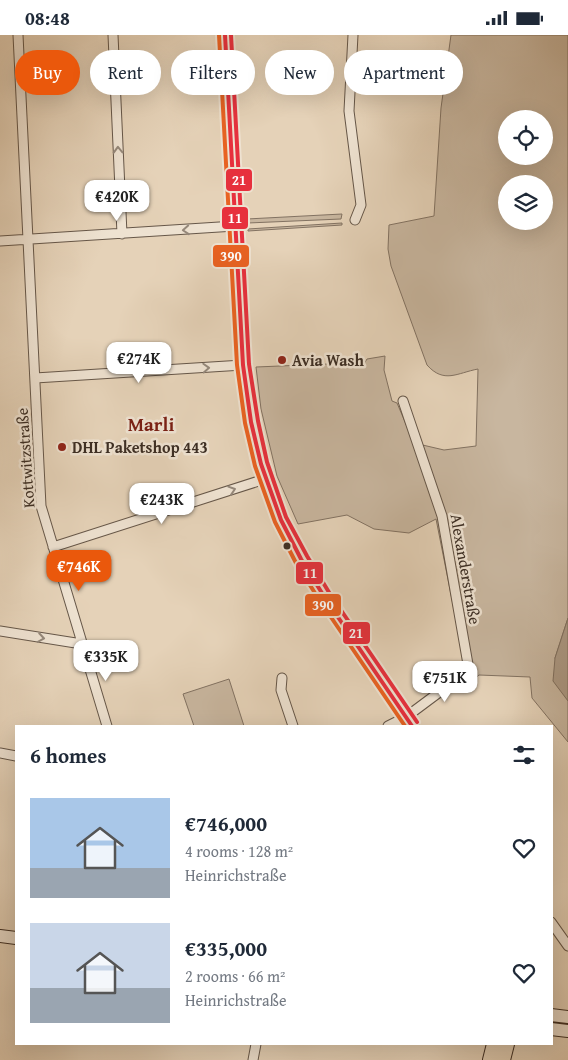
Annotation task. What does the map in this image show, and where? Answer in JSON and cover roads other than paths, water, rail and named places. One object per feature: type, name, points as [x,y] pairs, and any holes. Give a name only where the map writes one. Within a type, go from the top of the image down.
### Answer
[{"type":"main road","points":[[225,35],[243,365],[249,412],[265,479],[293,545],[320,591],[409,722]]},
{"type":"main road","points":[[0,936],[15,938]]},
{"type":"main road","points":[[553,1015],[568,1017]]},
{"type":"main road","points":[[553,1029],[568,1031]]},
{"type":"main road","points":[[490,1060],[494,1045]]},
{"type":"main road","points":[[503,1060],[507,1045]]},
{"type":"street","name":"Kottwitzstraße","points":[[18,35],[41,506],[107,725]]},
{"type":"street","points":[[113,35],[122,234]]},
{"type":"street","points":[[352,35],[349,111],[361,205],[355,220]]},
{"type":"street","points":[[0,241],[235,227]]},
{"type":"street","points":[[35,378],[243,365]]},
{"type":"street","name":"Alexanderstraße","points":[[403,401],[442,515],[469,670],[409,722]]},
{"type":"street","points":[[53,547],[265,479]]},
{"type":"street","points":[[0,631],[82,644]]},
{"type":"street","points":[[282,678],[281,690],[293,725]]},
{"type":"street","points":[[393,725],[409,722]]},
{"type":"street","points":[[0,753],[15,756]]},
{"type":"street","points":[[553,925],[568,946]]},
{"type":"street","points":[[253,1060],[256,1045]]},
{"type":"place","name":"Avia Wash","points":[[282,360]]},
{"type":"place","name":"DHL Paketshop 443","points":[[62,447]]},
{"type":"district","name":"Marli","points":[[151,424]]}]
